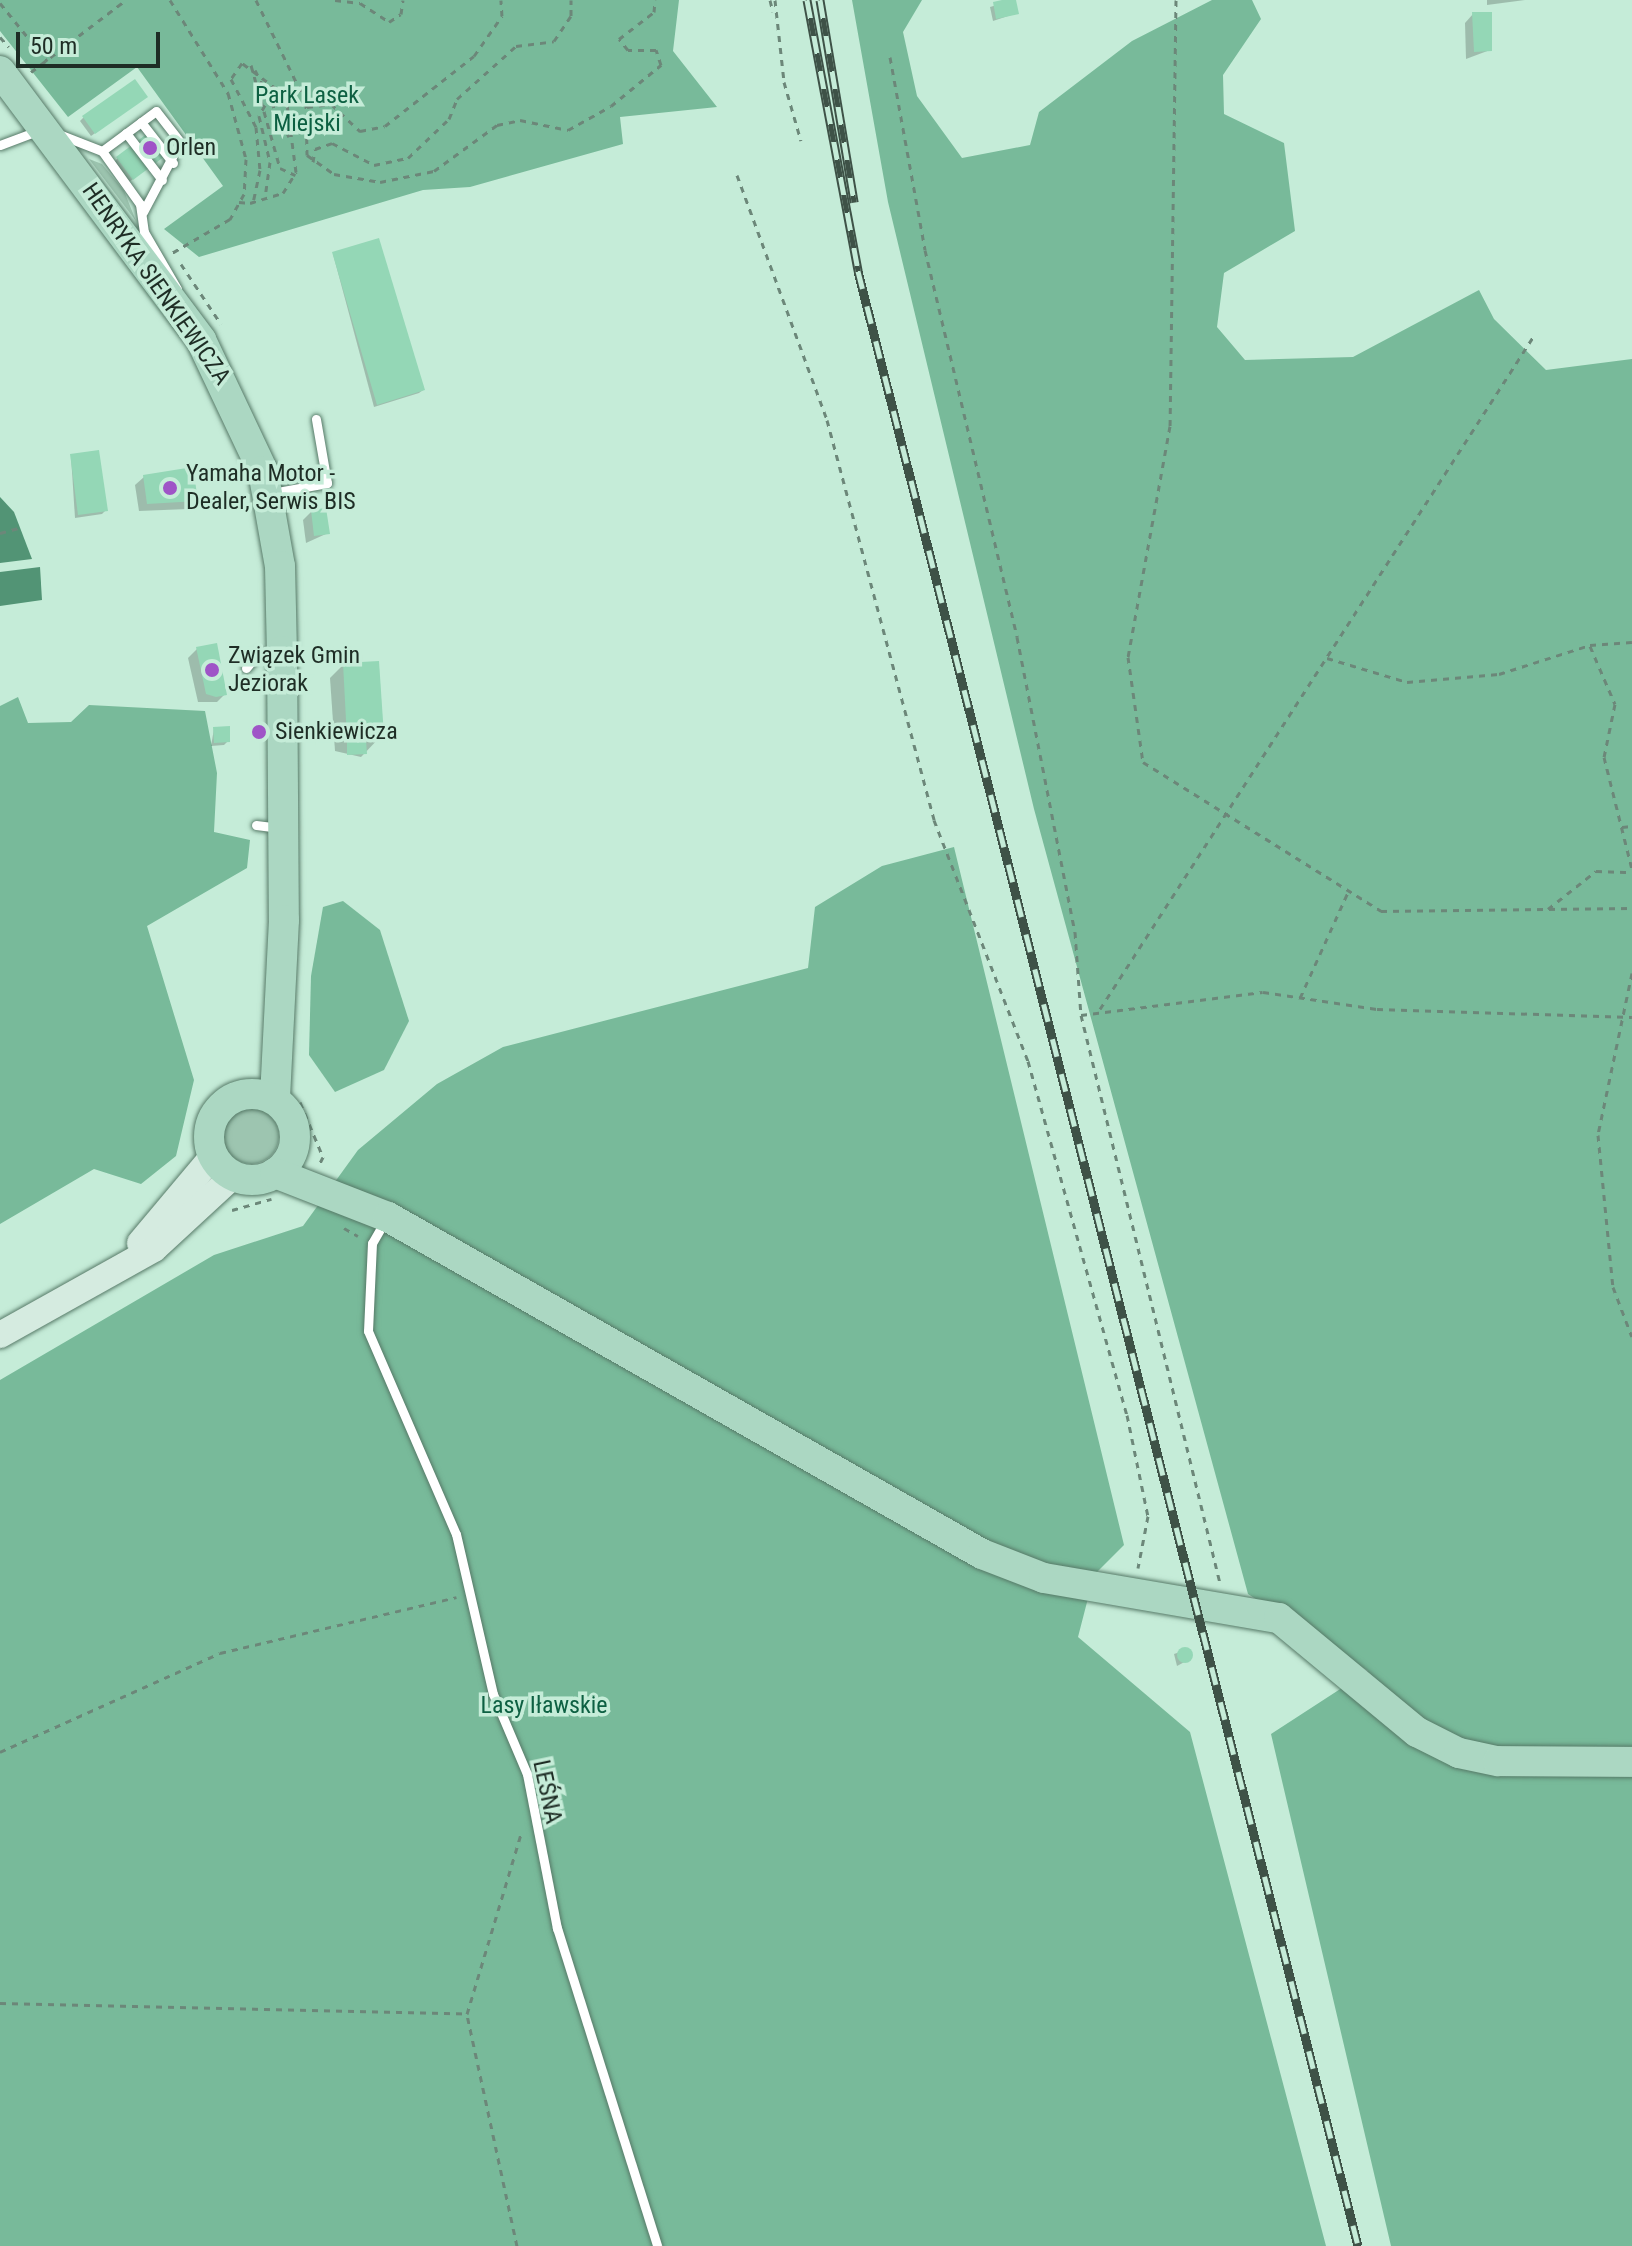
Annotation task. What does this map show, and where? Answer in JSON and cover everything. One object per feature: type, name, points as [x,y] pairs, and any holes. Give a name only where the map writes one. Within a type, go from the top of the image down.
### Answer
[{"type":"main road","name":"HENRYKA SIENKIEWICZA","points":[[13,63],[45,128],[183,316],[234,396],[269,493],[282,651],[269,827],[278,996],[273,1096]]},
{"type":"main road","points":[[223,1166],[210,1124],[218,1109],[273,1096],[292,1120],[307,1164],[388,1217],[982,1554],[1044,1578],[1225,1604],[1293,1625],[1417,1732],[1459,1753],[1498,1761],[1632,1762]]},
{"type":"main road","points":[[223,1166],[276,1186],[307,1164]]},
{"type":"main road","points":[[0,1335],[154,1249],[223,1166]]},
{"type":"lane","points":[[102,151],[156,111],[180,142],[173,163],[143,212]]},
{"type":"lane","points":[[141,122],[173,163]]},
{"type":"lane","points":[[0,145],[45,128],[102,151],[143,212],[144,232],[174,275],[183,316]]},
{"type":"lane","points":[[126,133],[162,180]]},
{"type":"lane","points":[[269,493],[327,483],[316,419]]},
{"type":"lane","points":[[246,668],[257,655],[282,651]]},
{"type":"lane","name":"LEŚNA","points":[[388,1217],[372,1243],[368,1331],[456,1534],[464,1595],[493,1694],[527,1774],[529,1809],[557,1928],[657,2246]]},
{"type":"path","points":[[31,72],[126,0]]},
{"type":"path","points":[[170,0],[230,99],[246,154],[239,202],[228,221],[172,253]]},
{"type":"path","points":[[256,0],[307,107],[303,145],[314,163],[345,177],[390,181],[434,171],[497,125],[576,127],[659,68],[656,50],[631,51],[619,39],[654,12],[655,0]]},
{"type":"path","points":[[335,0],[360,3],[389,22],[401,14],[403,0]]},
{"type":"path","points":[[307,107],[331,104],[360,131],[385,126],[477,53],[502,16],[501,0]]},
{"type":"path","points":[[314,163],[313,152],[324,144],[374,165],[408,158],[446,122],[455,101],[516,46],[554,41],[571,16],[571,0]]},
{"type":"path","points":[[772,0],[801,141]]},
{"type":"path","points":[[1176,0],[1170,426],[1128,657],[1143,762],[1381,911],[1632,908]]},
{"type":"path","points":[[0,3],[47,61]]},
{"type":"path","points":[[0,37],[13,63],[31,72],[37,80]]},
{"type":"path","points":[[890,57],[925,250],[1017,637],[1075,932],[1081,1015],[1225,1604]]},
{"type":"path","points":[[239,202],[253,202],[286,190],[295,175],[286,96],[253,67],[234,66],[238,93],[253,119],[257,138],[257,191],[253,202]]},
{"type":"path","points":[[253,67],[281,129],[289,137]]},
{"type":"path","points":[[253,67],[281,170],[295,175]]},
{"type":"path","points":[[265,105],[264,139],[271,166],[265,196]]},
{"type":"path","points":[[257,138],[264,139]]},
{"type":"path","points":[[737,175],[827,420],[930,808],[1028,1061],[1063,1184],[1148,1516],[1133,1591]]},
{"type":"path","points":[[144,232],[172,253],[227,337]]},
{"type":"path","points":[[1100,1009],[1222,811],[1327,658],[1533,337]]},
{"type":"path","points":[[0,533],[19,528]]},
{"type":"path","points":[[1327,658],[1407,682],[1499,674],[1590,645],[1632,642]]},
{"type":"path","points":[[1548,909],[1596,871],[1632,870],[1604,757],[1615,704],[1590,645]]},
{"type":"path","points":[[1622,827],[1632,826]]},
{"type":"path","points":[[1300,998],[1349,890]]},
{"type":"path","points":[[1632,973],[1598,1135],[1613,1287],[1632,1337]]},
{"type":"path","points":[[1081,1015],[1100,1009],[1263,992],[1377,1009],[1632,1017]]},
{"type":"path","points":[[273,1096],[323,1157],[307,1164]]},
{"type":"path","points":[[228,1212],[276,1186]]},
{"type":"path","points":[[0,1752],[220,1653],[464,1595]]},
{"type":"path","points":[[517,2246],[467,2014],[529,1809]]},
{"type":"path","points":[[0,2003],[467,2014]]},
{"type":"shaded area","points":[[89,159],[102,164],[124,191],[136,221]]},
{"type":"shaded area","points":[[0,497],[14,512],[32,559],[0,563]]},
{"type":"shaded area","points":[[40,567],[42,600],[0,606],[0,572]]},
{"type":"shaded area","points":[[251,1108],[271,1116],[279,1136],[271,1156],[251,1164],[231,1156],[223,1136],[231,1116]]},
{"type":"green space","name":"Park Lasek Miejski","points":[[0,0],[679,0],[673,51],[717,107],[620,117],[623,144],[470,187],[423,190],[199,257],[164,229],[223,186],[137,67],[68,117],[0,31]]},
{"type":"green space","points":[[852,0],[922,0],[903,32],[917,96],[962,158],[1030,145],[1039,112],[1132,41],[1212,0],[1252,0],[1261,19],[1223,75],[1224,114],[1284,143],[1295,231],[1224,273],[1217,327],[1245,360],[1353,357],[1479,290],[1494,319],[1546,370],[1632,359],[1632,2246],[1391,2246],[1271,1734],[1368,1671],[1248,1594],[1034,809],[888,202]]},
{"type":"green space","points":[[18,697],[28,723],[71,722],[89,705],[205,711],[217,773],[214,832],[250,840],[247,868],[147,926],[194,1080],[176,1156],[141,1184],[94,1169],[0,1224],[0,706]]},
{"type":"green space","name":"Lasy Iławskie","points":[[954,847],[1124,1545],[1094,1575],[1078,1637],[1190,1732],[1326,2246],[0,2246],[0,1380],[214,1255],[303,1226],[358,1150],[437,1084],[503,1047],[808,968],[815,907],[882,866]]},
{"type":"green space","points":[[343,901],[380,930],[409,1021],[384,1070],[335,1092],[309,1055],[311,976],[323,907]]},
{"type":"building","points":[[1016,0],[1019,14],[996,19],[993,2]]},
{"type":"building","points":[[1472,12],[1492,12],[1492,51],[1474,52]]},
{"type":"building","points":[[135,79],[148,97],[95,134],[82,116]]},
{"type":"building","points":[[152,130],[169,153],[133,180],[116,157]]},
{"type":"building","points":[[379,238],[425,390],[377,405],[332,252]]},
{"type":"building","points":[[99,450],[108,511],[78,515],[70,454]]},
{"type":"building","name":"Yamaha Motor - Dealer, Serwis BIS","points":[[193,467],[198,501],[147,504],[143,475]]},
{"type":"building","points":[[326,508],[330,534],[314,536],[311,510]]},
{"type":"building","name":"Związek Gmin Jeziorak","points":[[217,643],[227,695],[216,697],[206,694],[196,647]]},
{"type":"building","points":[[379,661],[384,736],[347,739],[343,663]]},
{"type":"building","points":[[230,726],[230,742],[214,743],[213,727]]},
{"type":"building","points":[[366,740],[367,754],[347,755],[347,741]]},
{"type":"building","points":[[1185,1647],[1191,1649],[1191,1661],[1185,1663],[1179,1661],[1177,1655],[1179,1649]]},
{"type":"railway","points":[[807,0],[858,271],[1358,2246]]},
{"type":"railway","points":[[820,0],[854,202]]},
{"type":"place","name":"Orlen","points":[[150,148]]},
{"type":"place","name":"Yamaha Motor - Dealer, Serwis BIS","points":[[170,488]]},
{"type":"place","name":"Związek Gmin Jeziorak","points":[[212,670]]},
{"type":"place","name":"Sienkiewicza","points":[[259,732]]}]
